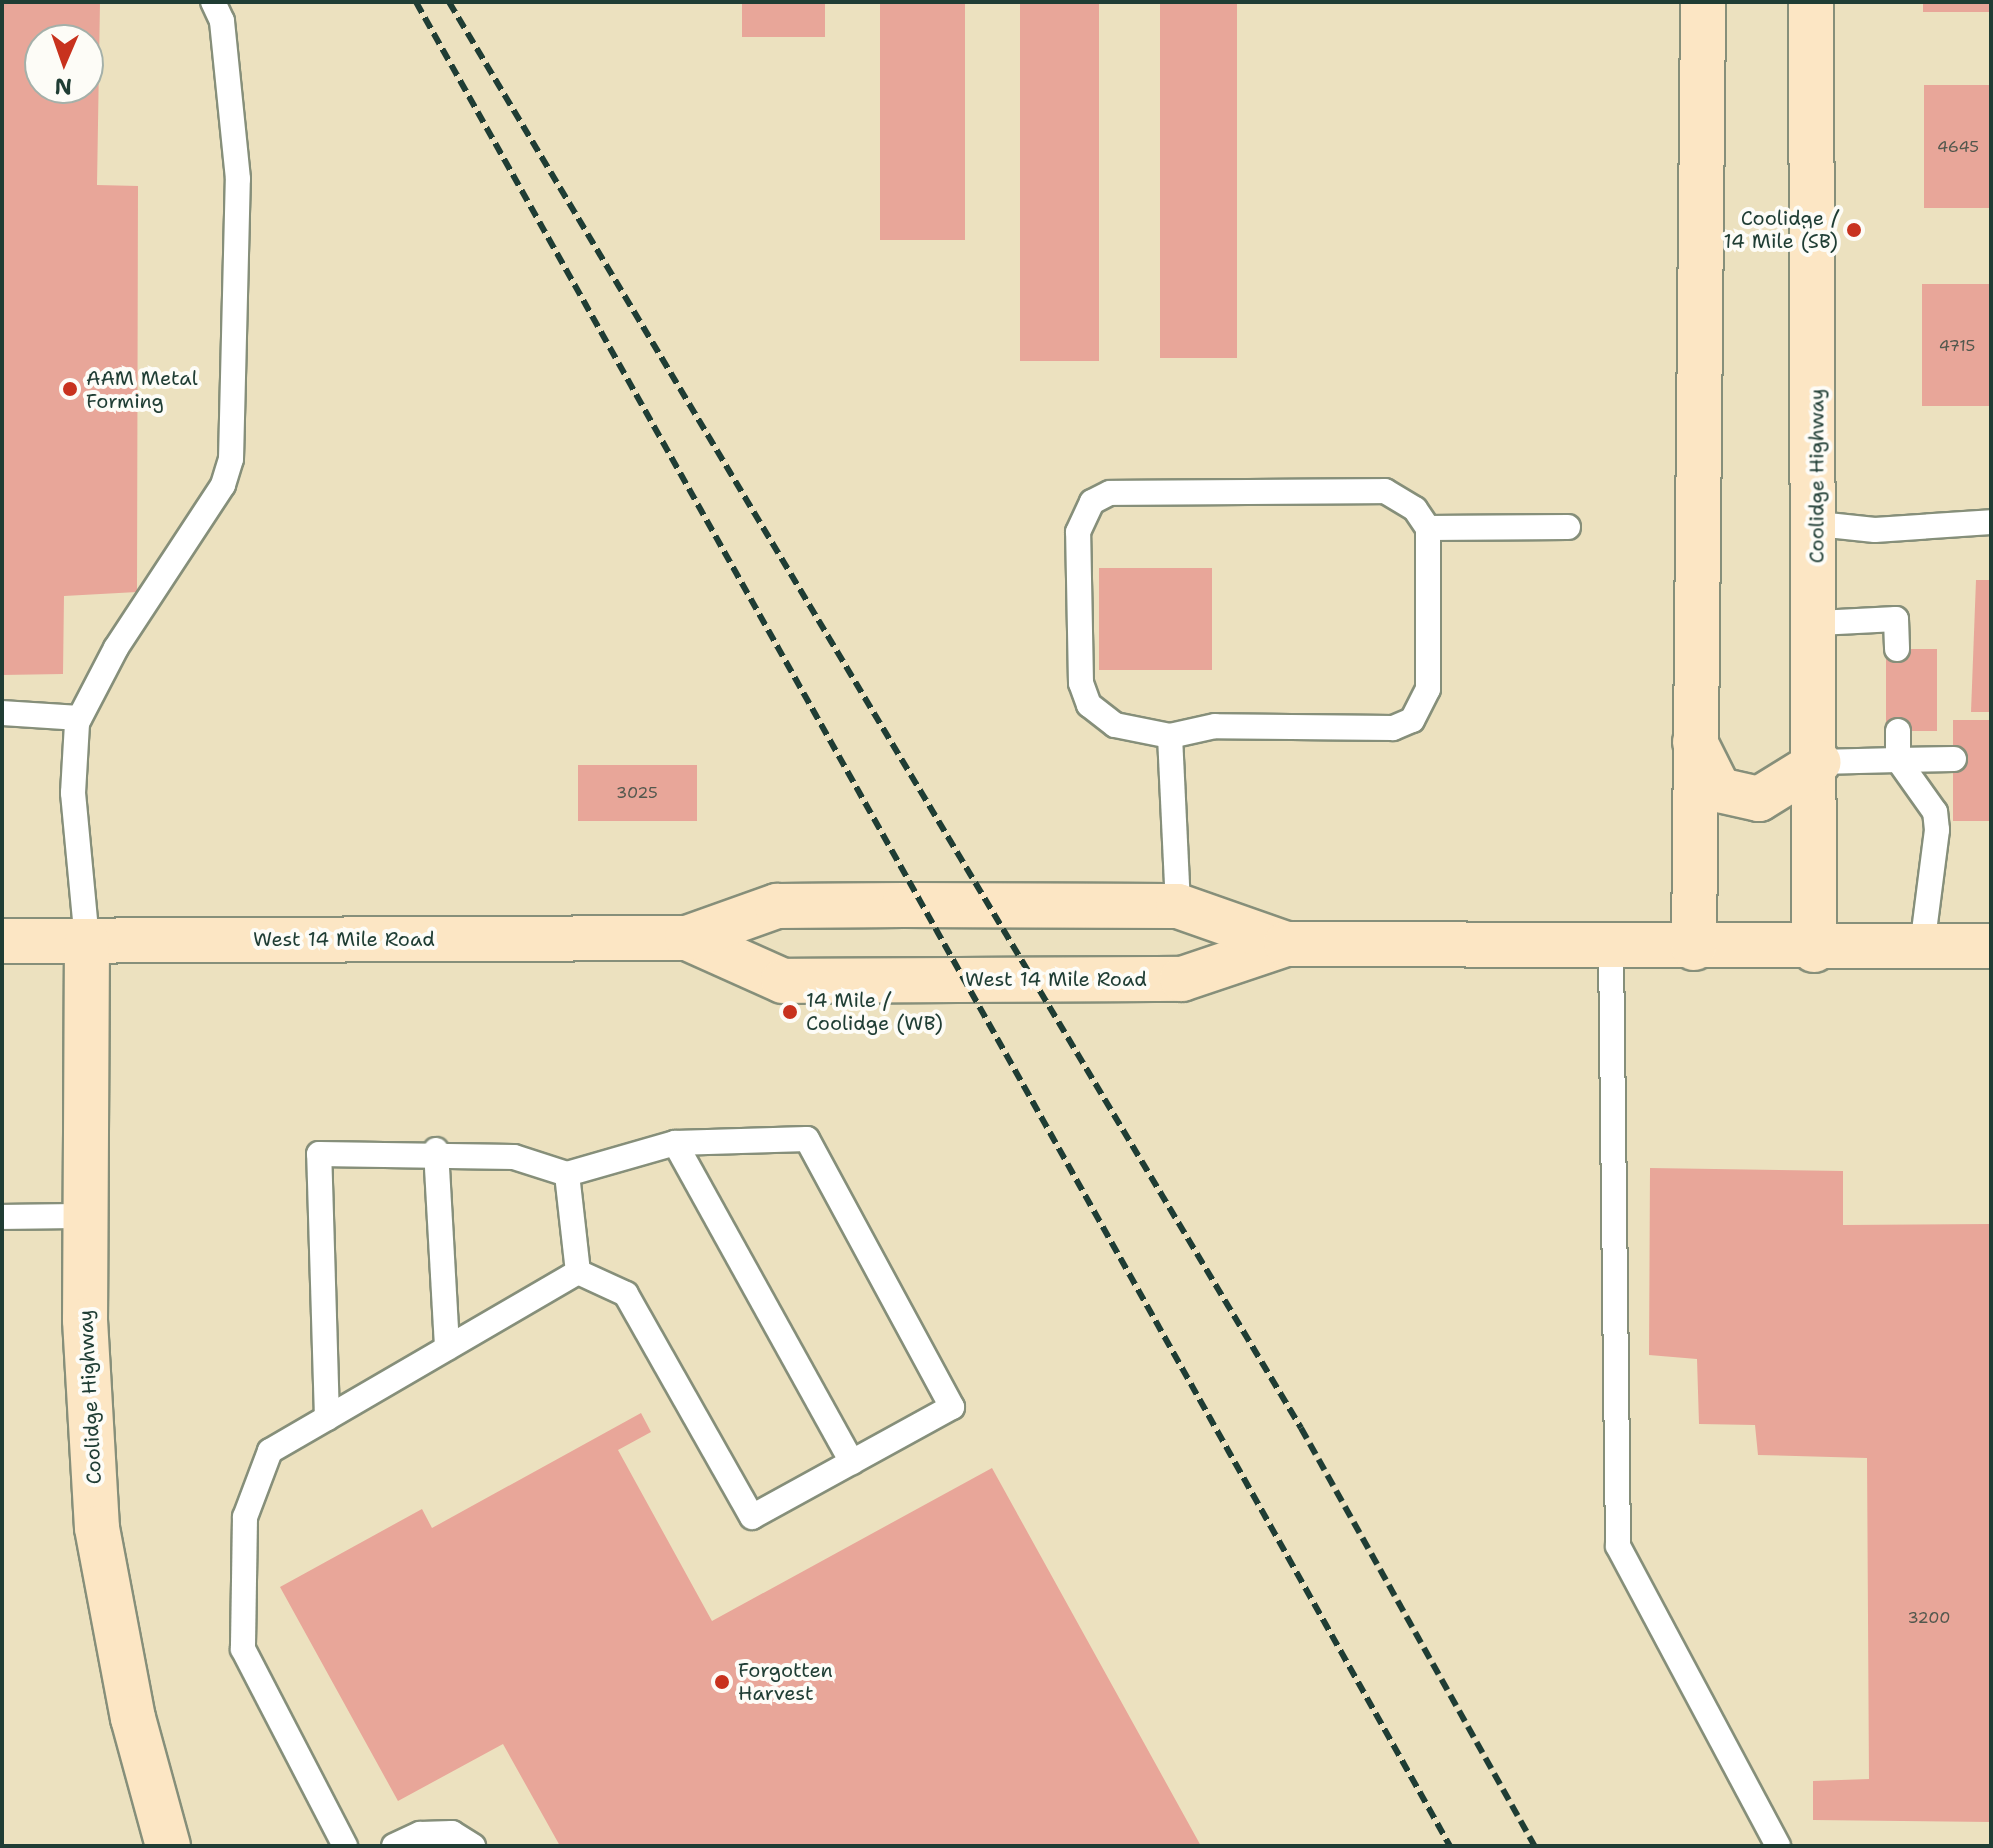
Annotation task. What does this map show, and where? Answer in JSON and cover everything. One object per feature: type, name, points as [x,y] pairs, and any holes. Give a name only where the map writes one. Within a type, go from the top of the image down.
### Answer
[{"type":"main road","points":[[1694,948],[1703,2]]},
{"type":"main road","name":"Coolidge Highway","points":[[1811,2],[1819,762],[1814,950]]},
{"type":"main road","points":[[1694,739],[1719,790],[1759,799],[1819,762]]},
{"type":"main road","name":"West 14 Mile Road","points":[[2,941],[687,938],[777,906],[1178,906],[1286,944],[1814,950],[1991,946]]},
{"type":"main road","name":"West 14 Mile Road","points":[[687,938],[783,981],[1182,979],[1286,944]]},
{"type":"main road","name":"Coolidge Highway","points":[[87,941],[86,1216],[97,1528],[133,1718],[168,1846]]},
{"type":"lane","points":[[87,941],[72,759],[79,718],[116,648],[223,485],[231,459],[238,179],[222,21],[213,2]]},
{"type":"lane","points":[[1385,491],[1415,509],[1428,528],[1428,689],[1412,720],[1393,728],[1215,726],[1170,736],[1115,725],[1089,705],[1081,683],[1078,532],[1092,502],[1110,493],[1385,491]]},
{"type":"lane","points":[[1818,524],[1875,530],[1991,522]]},
{"type":"lane","points":[[1428,528],[1568,527]]},
{"type":"lane","points":[[1818,623],[1896,619],[1897,649]]},
{"type":"lane","points":[[2,713],[79,718]]},
{"type":"lane","points":[[1898,731],[1898,760],[1935,812],[1937,830],[1922,947]]},
{"type":"lane","points":[[1170,736],[1178,906]]},
{"type":"lane","points":[[1819,762],[1954,759]]},
{"type":"lane","points":[[1611,948],[1618,1546],[1778,1846]]},
{"type":"lane","points":[[327,1418],[319,1154],[436,1150],[514,1157],[567,1174],[675,1143],[807,1139],[952,1407],[752,1517],[626,1294],[578,1272]]},
{"type":"lane","points":[[675,1143],[852,1462]]},
{"type":"lane","points":[[436,1150],[447,1348]]},
{"type":"lane","points":[[567,1174],[578,1272]]},
{"type":"lane","points":[[2,1217],[86,1216]]},
{"type":"lane","points":[[345,1846],[243,1649],[245,1517],[270,1451],[578,1272]]},
{"type":"lane","points":[[394,1846],[420,1834],[452,1833],[473,1846]]},
{"type":"building","name":"AAM Metal Forming","points":[[2,2],[100,2],[100,24],[24,24],[24,104],[98,104],[97,185],[138,186],[137,592],[64,596],[63,674],[2,675]]},
{"type":"building","points":[[742,2],[825,2],[825,37],[742,37]]},
{"type":"building","points":[[880,2],[965,2],[965,240],[880,240]]},
{"type":"building","points":[[1020,2],[1099,2],[1099,361],[1020,361]]},
{"type":"building","points":[[1160,2],[1237,2],[1237,358],[1160,358]]},
{"type":"building","points":[[1923,2],[1991,2],[1991,12],[1923,12]]},
{"type":"building","points":[[1924,85],[1991,85],[1991,208],[1924,208]]},
{"type":"building","points":[[1922,284],[1991,284],[1991,406],[1922,406]]},
{"type":"building","points":[[1099,568],[1212,568],[1212,670],[1099,670]]},
{"type":"building","points":[[1976,580],[1991,580],[1991,712],[1971,712]]},
{"type":"building","points":[[1886,649],[1937,649],[1937,731],[1886,731]]},
{"type":"building","points":[[1953,720],[1991,720],[1991,821],[1953,821]]},
{"type":"building","points":[[578,765],[697,765],[697,821],[578,821]]},
{"type":"building","points":[[1650,1168],[1843,1171],[1843,1225],[1991,1224],[1991,1822],[1813,1820],[1813,1781],[1869,1779],[1867,1458],[1758,1455],[1755,1425],[1699,1424],[1697,1359],[1649,1355]]},
{"type":"building","name":"Forgotten Harvest","points":[[641,1413],[651,1432],[618,1450],[712,1621],[992,1468],[1201,1846],[560,1846],[503,1744],[398,1801],[280,1587],[422,1509],[432,1528]]},
{"type":"railway","points":[[416,2],[1450,1846]]},
{"type":"railway","points":[[449,2],[1301,1428],[1535,1846]]},
{"type":"place","name":"Coolidge / 14 Mile (SB)","points":[[1854,230]]},
{"type":"place","name":"AAM Metal Forming","points":[[70,389]]},
{"type":"place","name":"14 Mile / Coolidge (WB)","points":[[790,1012]]},
{"type":"place","name":"Forgotten Harvest","points":[[722,1682]]}]
